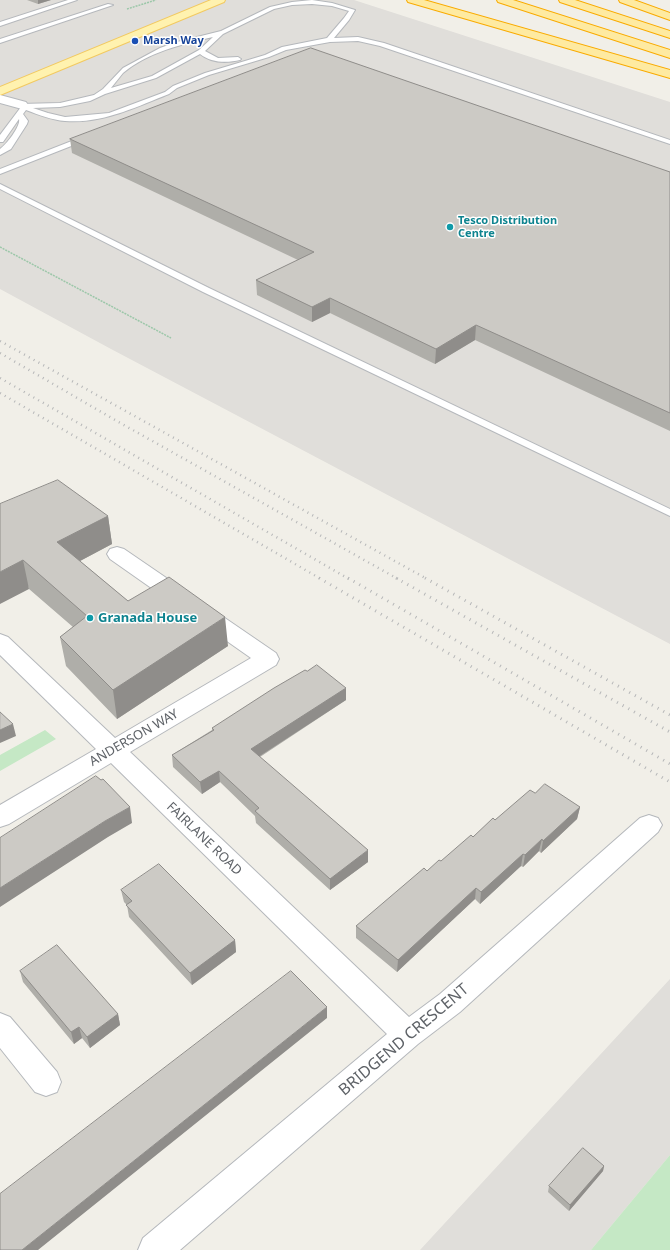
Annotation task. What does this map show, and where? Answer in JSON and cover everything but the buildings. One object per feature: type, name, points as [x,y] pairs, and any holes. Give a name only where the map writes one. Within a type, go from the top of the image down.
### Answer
[{"type":"highway","points":[[412,0],[670,74]]},
{"type":"highway","points":[[502,0],[670,54]]},
{"type":"highway","points":[[564,0],[670,35]]},
{"type":"highway","points":[[624,0],[670,17]]},
{"type":"main road","points":[[2,93],[220,0]]},
{"type":"main road","points":[[145,19],[181,4]]},
{"type":"street","points":[[2,93],[22,109]]},
{"type":"street","name":"ANDERSON WAY","points":[[0,817],[268,659],[117,554]]},
{"type":"street","name":"FAIRLANE ROAD","points":[[0,642],[408,1035]]},
{"type":"street","name":"BRIDGEND CRESCENT","points":[[155,1250],[408,1035],[450,1003],[649,825]]},
{"type":"street","points":[[0,1026],[46,1082]]},
{"type":"lane","points":[[0,24],[74,0]]},
{"type":"lane","points":[[22,109],[70,103],[87,99],[105,92],[144,75],[223,32],[279,5],[296,1],[323,1],[341,5],[352,10],[348,19],[329,40],[303,53]]},
{"type":"lane","points":[[0,41],[110,5]]},
{"type":"lane","points":[[105,92],[154,77],[201,51],[223,32]]},
{"type":"lane","points":[[164,56],[182,47],[223,32]]},
{"type":"lane","points":[[105,92],[124,70],[173,44],[223,32]]},
{"type":"lane","points":[[207,74],[219,65],[258,53],[329,40],[358,39],[382,44],[670,142]]},
{"type":"lane","points":[[22,109],[46,115],[76,119],[102,112],[207,74],[267,56],[284,48]]},
{"type":"lane","points":[[201,51],[216,59],[238,59]]},
{"type":"lane","points":[[105,92],[128,76]]},
{"type":"lane","points":[[0,140],[22,109]]},
{"type":"lane","points":[[0,153],[8,147],[23,124],[22,109]]},
{"type":"lane","points":[[0,172],[96,135]]},
{"type":"lane","points":[[0,186],[206,290],[670,513]]},
{"type":"path","points":[[0,248],[171,338]]},
{"type":"shaded area","points":[[0,0],[354,0],[670,102],[670,644],[0,289]]},
{"type":"shaded area","points":[[670,979],[670,1155],[591,1250],[420,1250]]},
{"type":"green space","points":[[45,730],[56,739],[0,771],[0,755]]},
{"type":"green space","points":[[670,1155],[670,1250],[591,1250]]},
{"type":"railway","points":[[0,341],[427,579]]},
{"type":"railway","points":[[0,353],[115,420],[398,579]]},
{"type":"railway","points":[[0,378],[349,579]]},
{"type":"railway","points":[[0,393],[321,579]]},
{"type":"railway","points":[[319,578],[670,782]]},
{"type":"railway","points":[[348,578],[670,764]]},
{"type":"railway","points":[[396,578],[670,732]]},
{"type":"railway","points":[[425,578],[670,715]]},
{"type":"place","name":"Marsh Way","points":[[135,41]]},
{"type":"place","name":"Tesco Distribution Centre","points":[[450,227]]},
{"type":"place","name":"Granada House","points":[[90,618]]}]
